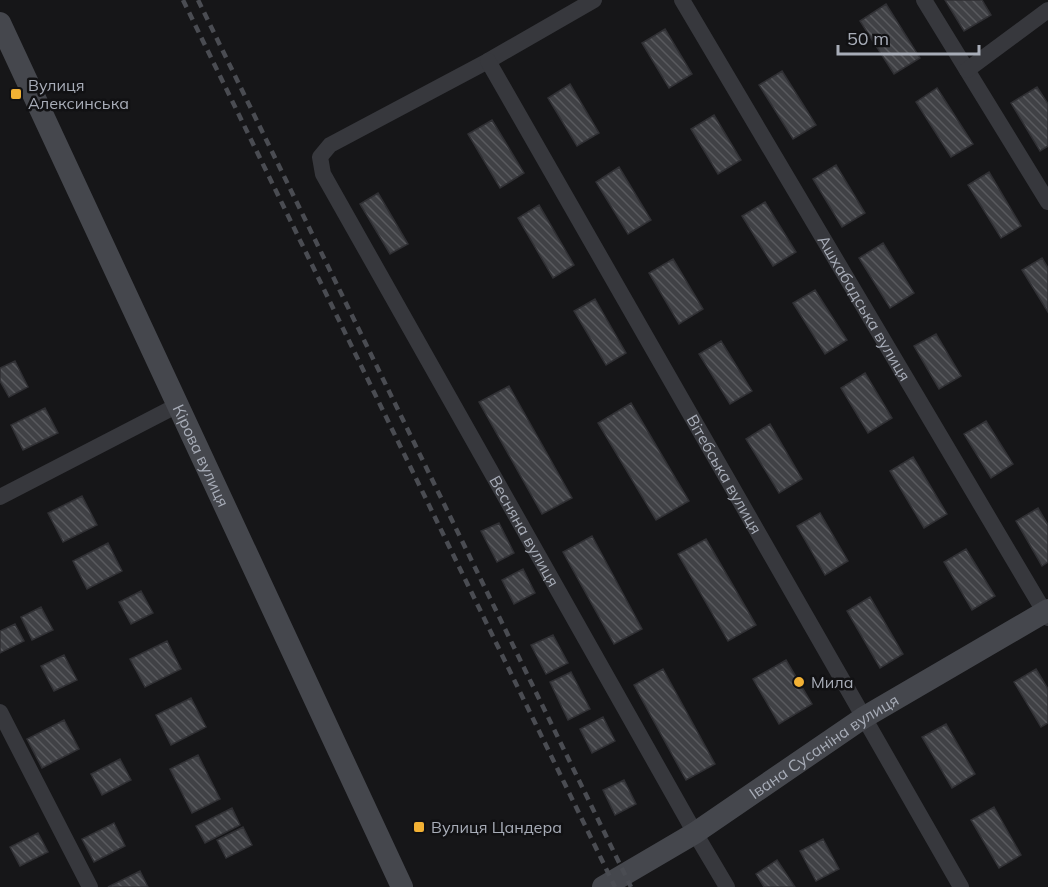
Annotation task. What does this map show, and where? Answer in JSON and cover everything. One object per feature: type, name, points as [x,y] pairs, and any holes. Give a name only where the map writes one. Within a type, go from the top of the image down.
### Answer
[{"type":"main road","name":"Кірова вулиця","points":[[0,23],[176,406],[402,887]]},
{"type":"main road","name":"Івана Сусаніна вулиця","points":[[603,887],[694,833],[863,718],[1047,614]]},
{"type":"street","points":[[488,61],[594,0]]},
{"type":"street","name":"Ашхабадська вулиця","points":[[682,0],[1047,614]]},
{"type":"street","points":[[924,0],[1048,202]]},
{"type":"street","points":[[967,70],[1048,10]]},
{"type":"street","name":"Весняна вулиця","points":[[488,61],[330,145],[320,157],[323,174],[694,833],[727,887]]},
{"type":"street","name":"Вітебська вулиця","points":[[488,61],[961,887]]},
{"type":"street","points":[[0,497],[176,406]]},
{"type":"street","points":[[0,712],[90,887]]},
{"type":"building","points":[[945,0],[982,0],[991,15],[964,31]]},
{"type":"building","points":[[886,4],[920,58],[894,74],[860,21]]},
{"type":"building","points":[[665,29],[692,74],[669,88],[642,43]]},
{"type":"building","points":[[782,71],[816,125],[793,139],[759,85]]},
{"type":"building","points":[[570,84],[599,133],[577,146],[548,98]]},
{"type":"building","points":[[1037,87],[1048,104],[1048,146],[1040,151],[1011,103]]},
{"type":"building","points":[[937,88],[973,144],[951,157],[916,102]]},
{"type":"building","points":[[714,115],[741,160],[718,174],[691,129]]},
{"type":"building","points":[[492,120],[524,173],[500,188],[468,134]]},
{"type":"building","points":[[836,165],[865,213],[842,227],[813,179]]},
{"type":"building","points":[[619,167],[651,220],[628,234],[596,182]]},
{"type":"building","points":[[989,172],[1021,226],[1001,238],[968,185]]},
{"type":"building","points":[[378,193],[408,244],[390,254],[360,204]]},
{"type":"building","points":[[765,202],[796,252],[773,266],[742,216]]},
{"type":"building","points":[[539,205],[574,265],[553,278],[518,218]]},
{"type":"building","points":[[883,243],[914,293],[890,308],[859,258]]},
{"type":"building","points":[[1042,258],[1048,268],[1048,312],[1022,270]]},
{"type":"building","points":[[673,259],[703,309],[679,324],[649,273]]},
{"type":"building","points":[[815,290],[847,340],[825,354],[793,303]]},
{"type":"building","points":[[595,299],[626,353],[606,365],[574,311]]},
{"type":"building","points":[[936,334],[961,376],[939,389],[914,346]]},
{"type":"building","points":[[721,341],[752,391],[730,404],[699,354]]},
{"type":"building","points":[[15,361],[28,387],[9,397],[0,381],[0,368]]},
{"type":"building","points":[[865,373],[892,418],[868,433],[841,388]]},
{"type":"building","points":[[509,386],[572,498],[542,514],[479,402]]},
{"type":"building","points":[[631,403],[689,501],[656,520],[598,423]]},
{"type":"building","points":[[45,408],[58,433],[23,450],[11,425]]},
{"type":"building","points":[[986,421],[1013,464],[991,478],[964,434]]},
{"type":"building","points":[[770,424],[802,479],[779,493],[746,439]]},
{"type":"building","points":[[913,457],[947,514],[924,528],[890,471]]},
{"type":"building","points":[[82,496],[97,525],[63,542],[48,513]]},
{"type":"building","points":[[1038,508],[1048,525],[1048,562],[1042,566],[1016,521]]},
{"type":"building","points":[[820,513],[848,561],[825,575],[797,526]]},
{"type":"building","points":[[499,523],[514,553],[497,562],[481,531]]},
{"type":"building","points":[[592,536],[642,629],[614,644],[563,552]]},
{"type":"building","points":[[706,539],[756,625],[728,641],[678,554]]},
{"type":"building","points":[[108,543],[122,571],[87,589],[73,561]]},
{"type":"building","points":[[966,549],[995,596],[972,610],[944,562]]},
{"type":"building","points":[[523,569],[535,593],[514,604],[502,580]]},
{"type":"building","points":[[141,591],[153,613],[131,624],[119,602]]},
{"type":"building","points":[[870,597],[903,654],[880,668],[847,611]]},
{"type":"building","points":[[41,607],[53,630],[32,640],[21,617]]},
{"type":"building","points":[[15,624],[24,641],[0,653],[0,631]]},
{"type":"building","points":[[553,635],[568,663],[546,674],[531,645]]},
{"type":"building","points":[[167,641],[181,669],[145,687],[130,659]]},
{"type":"building","points":[[64,655],[77,680],[54,691],[41,666]]},
{"type":"building","points":[[786,660],[812,704],[779,724],[753,679]]},
{"type":"building","points":[[663,669],[715,764],[686,780],[634,685]]},
{"type":"building","points":[[1036,669],[1048,689],[1048,723],[1041,727],[1014,682]]},
{"type":"building","points":[[571,672],[590,709],[568,720],[550,682]]},
{"type":"building","points":[[191,698],[206,727],[171,745],[156,715]]},
{"type":"building","points":[[603,717],[615,741],[592,753],[580,729]]},
{"type":"building","points":[[64,720],[79,749],[42,768],[27,739]]},
{"type":"building","points":[[946,724],[975,774],[952,788],[922,737]]},
{"type":"building","points":[[198,755],[220,799],[192,813],[170,769]]},
{"type":"building","points":[[120,759],[131,780],[102,795],[91,774]]},
{"type":"building","points":[[624,780],[636,804],[615,815],[603,790]]},
{"type":"building","points":[[994,807],[1021,855],[999,868],[971,820]]},
{"type":"building","points":[[232,808],[240,825],[205,843],[196,826]]},
{"type":"building","points":[[114,823],[125,846],[94,862],[82,839]]},
{"type":"building","points":[[243,827],[252,845],[226,858],[217,840]]},
{"type":"building","points":[[38,833],[48,852],[20,866],[10,847]]},
{"type":"building","points":[[823,839],[839,869],[816,881],[800,851]]},
{"type":"building","points":[[777,860],[795,887],[764,887],[756,874]]},
{"type":"building","points":[[140,871],[148,887],[108,887]]},
{"type":"railway","points":[[183,0],[615,887]]},
{"type":"railway","points":[[198,0],[631,887]]},
{"type":"place","name":"Вулиця Алексинська","points":[[16,94]]},
{"type":"place","name":"Мила","points":[[799,682]]},
{"type":"place","name":"Вулиця Цандера","points":[[419,827]]}]
